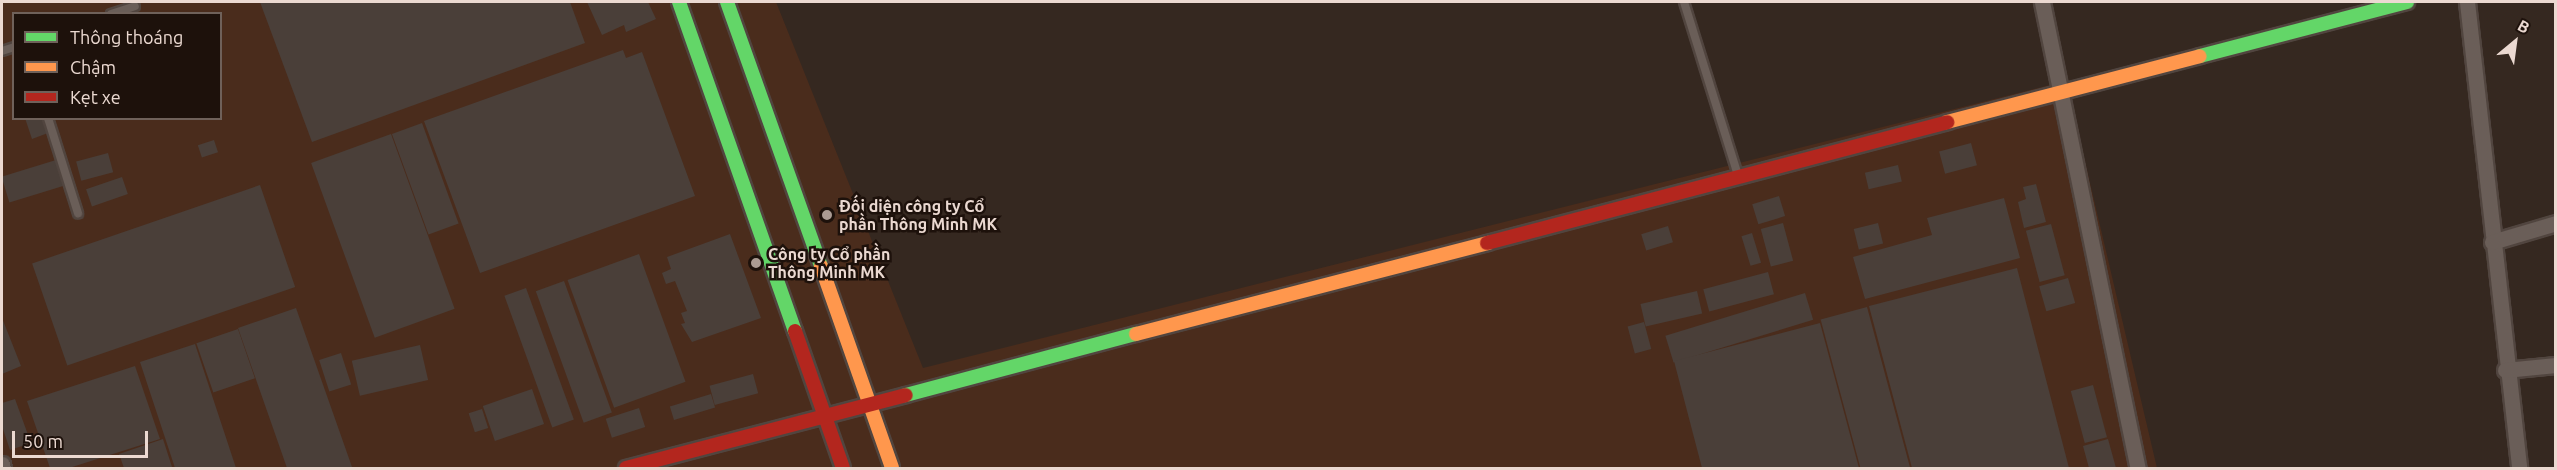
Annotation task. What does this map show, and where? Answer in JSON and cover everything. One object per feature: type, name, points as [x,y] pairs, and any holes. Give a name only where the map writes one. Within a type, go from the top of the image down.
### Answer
[{"type":"street","points":[[679,2],[843,468]]},
{"type":"street","points":[[728,2],[892,468]]},
{"type":"street","points":[[2042,2],[2138,468]]},
{"type":"street","points":[[626,468],[2408,2]]},
{"type":"street","points":[[2467,2],[2505,370],[2519,468]]},
{"type":"street","points":[[2492,242],[2556,224]]},
{"type":"street","points":[[2505,370],[2556,365]]},
{"type":"street","points":[[2,464],[3,468]]},
{"type":"lane","points":[[1684,2],[1738,177]]},
{"type":"lane","points":[[117,12],[135,6]]},
{"type":"lane","points":[[49,120],[78,213]]},
{"type":"shaded area","points":[[2,2],[776,2],[923,368],[2066,81],[2157,468],[2,468]]},
{"type":"building","points":[[260,2],[570,2],[585,43],[312,142]]},
{"type":"building","points":[[587,2],[648,2],[656,19],[626,32],[624,25],[602,35]]},
{"type":"building","points":[[623,50],[626,58],[642,52],[695,196],[480,273],[424,121]]},
{"type":"building","points":[[26,120],[44,120],[48,133],[32,139]]},
{"type":"building","points":[[422,123],[459,224],[429,234],[392,134]]},
{"type":"building","points":[[391,134],[455,309],[375,338],[311,163]]},
{"type":"building","points":[[214,140],[218,152],[202,158],[198,145]]},
{"type":"building","points":[[1971,143],[1977,165],[1945,174],[1939,152]]},
{"type":"building","points":[[108,153],[113,172],[81,181],[76,162]]},
{"type":"building","points":[[56,160],[64,186],[9,202],[2,177]]},
{"type":"building","points":[[1898,165],[1902,182],[1869,189],[1865,173]]},
{"type":"building","points":[[122,177],[128,194],[92,206],[86,189]]},
{"type":"building","points":[[2036,184],[2046,222],[2024,228],[2018,202],[2026,199],[2023,187]]},
{"type":"building","points":[[260,185],[295,287],[67,366],[32,263]]},
{"type":"building","points":[[1779,196],[1785,216],[1758,224],[1752,204]]},
{"type":"building","points":[[2004,198],[2020,258],[1865,299],[1853,257],[1932,235],[1927,218]]},
{"type":"building","points":[[1783,223],[1793,261],[1771,267],[1761,229]]},
{"type":"building","points":[[1878,223],[1883,243],[1859,249],[1854,229]]},
{"type":"building","points":[[2051,224],[2065,275],[2040,282],[2026,231]]},
{"type":"building","points":[[1668,226],[1673,242],[1646,250],[1641,234]]},
{"type":"building","points":[[1752,233],[1761,263],[1751,266],[1741,236]]},
{"type":"building","points":[[730,234],[761,318],[692,342],[681,324],[685,323],[681,313],[687,311],[675,281],[666,284],[662,273],[671,269],[667,257]]},
{"type":"building","points":[[639,254],[686,382],[614,408],[568,280]]},
{"type":"building","points":[[2017,268],[2069,468],[1912,468],[1869,306]]},
{"type":"building","points":[[1768,272],[1774,294],[1709,312],[1703,289]]},
{"type":"building","points":[[2068,278],[2075,303],[2046,311],[2039,286]]},
{"type":"building","points":[[564,281],[612,413],[584,423],[536,291]]},
{"type":"building","points":[[526,288],[574,420],[552,427],[504,296]]},
{"type":"building","points":[[1697,291],[1702,313],[1646,326],[1640,304]]},
{"type":"building","points":[[1805,293],[1813,320],[1674,362],[1665,336]]},
{"type":"building","points":[[1867,307],[1910,468],[1860,468],[1821,319]]},
{"type":"building","points":[[296,308],[352,467],[287,468],[238,328]]},
{"type":"building","points":[[2,318],[21,366],[2,374]]},
{"type":"building","points":[[1644,322],[1651,349],[1635,353],[1628,326]]},
{"type":"building","points":[[1820,323],[1859,468],[1702,468],[1674,361]]},
{"type":"building","points":[[238,329],[255,378],[213,392],[196,343]]},
{"type":"building","points":[[195,344],[236,468],[175,468],[140,362]]},
{"type":"building","points":[[420,345],[428,380],[360,396],[352,361]]},
{"type":"building","points":[[341,353],[351,384],[329,391],[319,360]]},
{"type":"building","points":[[135,366],[160,439],[69,468],[50,468],[27,401]]},
{"type":"building","points":[[753,374],[758,393],[715,405],[710,386]]},
{"type":"building","points":[[2093,385],[2107,437],[2085,443],[2071,391]]},
{"type":"building","points":[[532,389],[544,424],[495,441],[483,406]]},
{"type":"building","points":[[711,394],[715,407],[674,420],[670,407]]},
{"type":"building","points":[[15,399],[31,443],[10,450],[2,426],[2,403]]},
{"type":"building","points":[[639,408],[645,427],[612,438],[606,419]]},
{"type":"building","points":[[482,409],[488,428],[475,432],[469,413]]},
{"type":"building","points":[[163,439],[172,467],[124,468],[119,454]]},
{"type":"building","points":[[2108,439],[2116,468],[2089,468],[2083,446]]},
{"type":"traffic: fast","points":[[679,2],[795,331]]},
{"type":"traffic: fast","points":[[727,2],[821,266]]},
{"type":"traffic: fast","points":[[2200,56],[2407,2]]},
{"type":"traffic: fast","points":[[906,395],[1136,334]]},
{"type":"traffic: slow","points":[[1947,122],[2200,56]]},
{"type":"traffic: slow","points":[[1136,334],[1487,243]]},
{"type":"traffic: slow","points":[[821,266],[892,468]]},
{"type":"traffic: jam","points":[[1487,243],[1947,122]]},
{"type":"traffic: jam","points":[[795,331],[843,468]]},
{"type":"traffic: jam","points":[[626,468],[906,395]]},
{"type":"place","name":"Đối diện công ty Cổ phần Thông Minh MK","points":[[827,215]]},
{"type":"place","name":"Công ty Cổ phần Thông Minh MK","points":[[756,263]]}]
